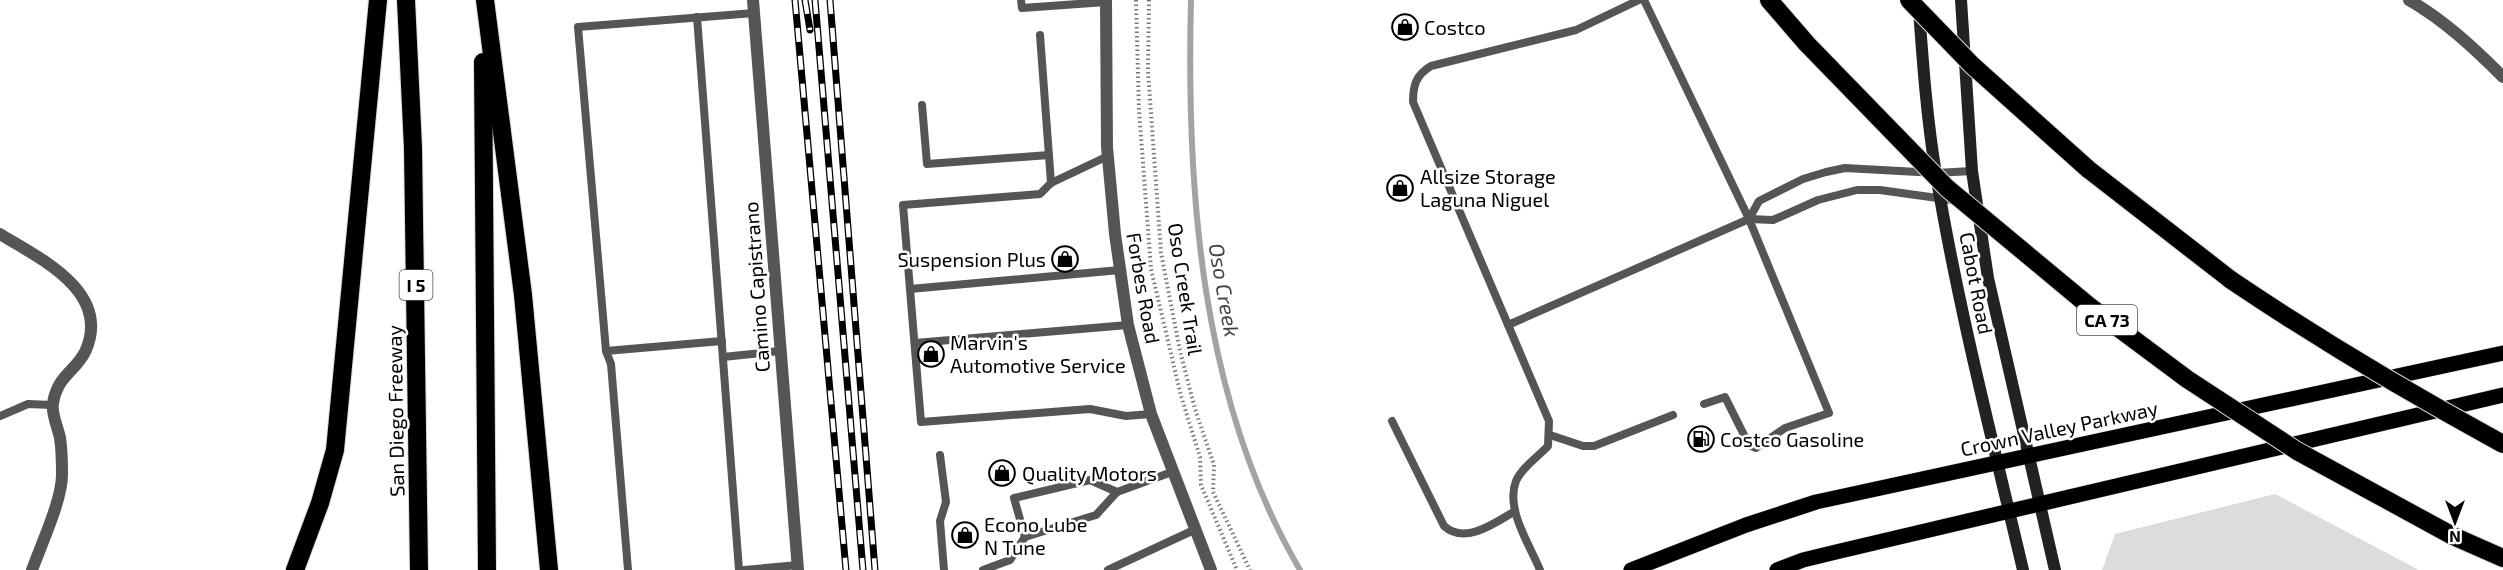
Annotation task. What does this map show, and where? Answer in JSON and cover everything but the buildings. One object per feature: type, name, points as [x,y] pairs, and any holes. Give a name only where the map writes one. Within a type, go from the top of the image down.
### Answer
[{"type":"highway","points":[[295,570],[320,503],[334,450],[378,0]]},
{"type":"highway","name":"San Diego Freeway","points":[[406,0],[413,148],[419,570]]},
{"type":"highway","points":[[484,0],[487,570]]},
{"type":"highway","points":[[484,0],[523,295],[549,570]]},
{"type":"highway","name":"CA 73","points":[[1770,0],[1807,44],[1947,188],[2089,306],[2187,379],[2297,451],[2453,536],[2503,558]]},
{"type":"highway","points":[[1909,0],[1972,65],[2088,169],[2231,280],[2328,345],[2503,444]]},
{"type":"main road","name":"Cabot Road","points":[[1918,0],[1936,173],[1966,330],[2023,570]]},
{"type":"main road","name":"Cabot Road","points":[[1961,0],[1972,171],[1988,278],[2055,570]]},
{"type":"main road","name":"Crown Valley Parkway","points":[[1632,570],[1746,525],[1816,502],[2503,353]]},
{"type":"main road","points":[[1777,570],[1803,560],[2009,510],[2320,440],[2503,395]]},
{"type":"street","name":"Camino Capistrano","points":[[753,0],[798,568]]},
{"type":"street","points":[[2409,0],[2428,11],[2474,48],[2503,77]]},
{"type":"street","name":"Forbes Road","points":[[1106,1],[1108,156],[1128,325],[1151,414],[1211,570]]},
{"type":"street","points":[[0,234],[57,268],[83,297],[89,314],[90,330],[87,348],[80,360],[60,381],[52,405],[60,441],[62,478],[32,570]]},
{"type":"lane","points":[[1021,0],[1022,8],[1106,1]]},
{"type":"lane","points":[[1540,570],[1515,511],[1514,493],[1517,480],[1548,446],[1549,422],[1413,102],[1416,80],[1421,72],[1431,66],[1576,30],[1639,0]]},
{"type":"lane","points":[[1644,0],[1749,219],[1829,413],[1785,428],[1761,447],[1752,448],[1725,397],[1704,404]]},
{"type":"lane","points":[[628,570],[611,364],[606,351],[578,27],[754,13]]},
{"type":"lane","points":[[697,18],[739,570]]},
{"type":"lane","points":[[1040,35],[1051,183]]},
{"type":"lane","points":[[922,105],[927,164],[1049,154]]},
{"type":"lane","points":[[1108,156],[1051,183],[1040,194],[903,205],[921,422],[1090,409],[1126,416],[1151,414]]},
{"type":"lane","points":[[1749,219],[1759,201],[1803,179],[1826,172],[1845,168],[1936,173],[1972,171]]},
{"type":"lane","points":[[1508,325],[1749,219],[1773,220],[1818,200],[1857,190],[1880,190],[1941,200],[1976,201]]},
{"type":"lane","points":[[910,289],[1120,270]]},
{"type":"lane","points":[[915,342],[1128,325]]},
{"type":"lane","points":[[606,351],[722,341]]},
{"type":"lane","points":[[723,357],[780,351]]},
{"type":"lane","points":[[0,416],[28,404],[52,405]]},
{"type":"lane","points":[[1550,435],[1583,446],[1594,446],[1673,415]]},
{"type":"lane","points":[[1392,422],[1444,526],[1452,533],[1463,535],[1481,529],[1515,511]]},
{"type":"lane","points":[[940,455],[946,502],[940,521],[944,570]]},
{"type":"lane","points":[[983,570],[1010,560],[1025,537],[1096,514],[1117,492],[1172,472]]},
{"type":"lane","points":[[1025,537],[1014,498],[1090,480],[1117,492]]},
{"type":"lane","points":[[1108,570],[1194,530]]},
{"type":"lane","points":[[744,570],[798,568]]},
{"type":"path","name":"Oso Creek Trail","points":[[1136,0],[1141,131],[1151,269],[1181,396],[1200,457],[1201,485],[1238,570]]},
{"type":"path","name":"Oso Creek Trail","points":[[1149,0],[1148,70],[1161,253],[1180,351],[1195,409],[1214,465],[1213,492],[1250,570]]},
{"type":"shaded area","points":[[2275,494],[2419,570],[2102,570],[2115,534]]},
{"type":"waterway","name":"Oso Creek","points":[[1191,0],[1192,146],[1197,220],[1206,294],[1221,366],[1240,437],[1267,505],[1300,570]]},
{"type":"railway","points":[[795,0],[846,570]]},
{"type":"railway","points":[[805,0],[810,30]]},
{"type":"railway","points":[[815,0],[863,570]]},
{"type":"railway","points":[[830,0],[875,570]]},
{"type":"place","name":"Costco","points":[[1405,27]]},
{"type":"place","name":"Allsize Storage Laguna Niguel","points":[[1400,188]]},
{"type":"place","name":"Suspension Plus","points":[[1065,259]]},
{"type":"place","name":"Marvin's Automotive Service","points":[[931,354]]},
{"type":"place","name":"Costco Gasoline","points":[[1701,439]]},
{"type":"place","name":"Quality Motors","points":[[1002,473]]},
{"type":"place","name":"Econo Lube N Tune","points":[[965,535]]}]
